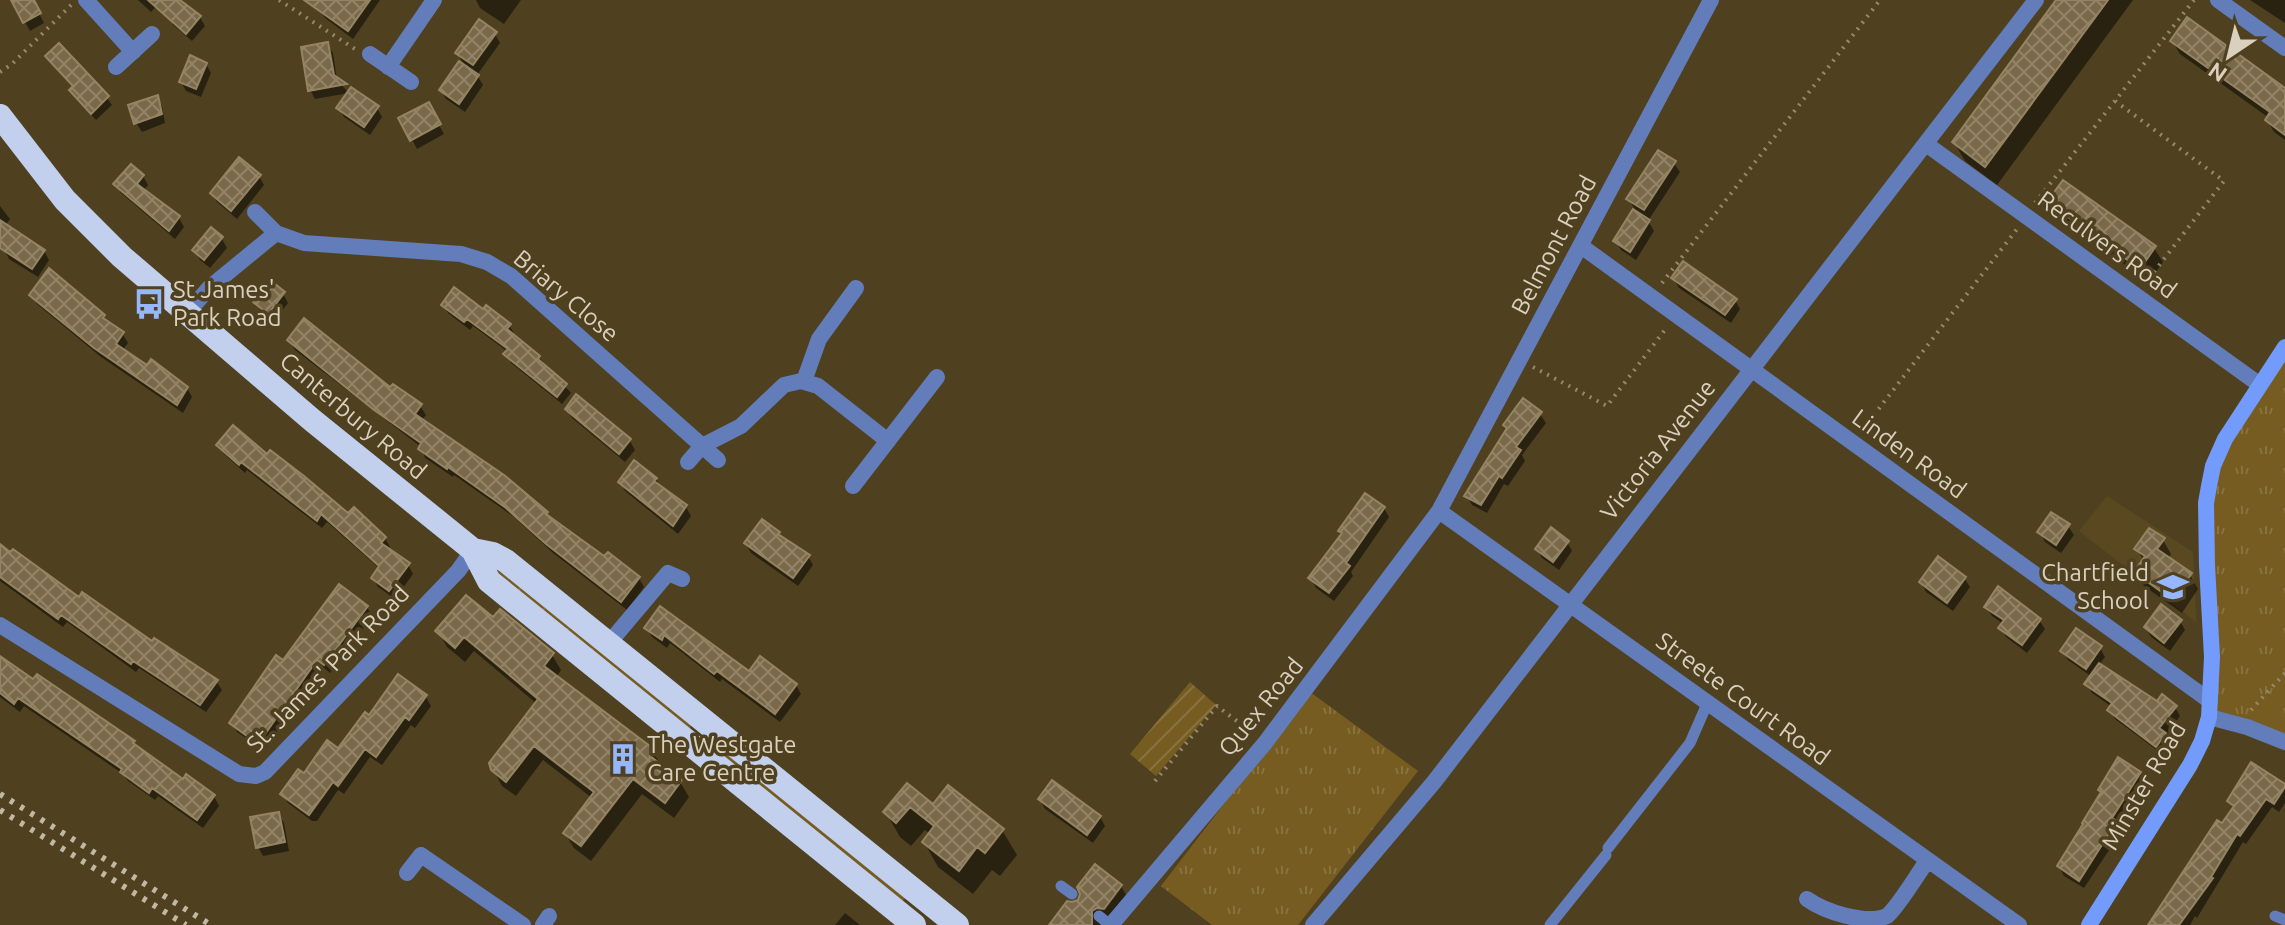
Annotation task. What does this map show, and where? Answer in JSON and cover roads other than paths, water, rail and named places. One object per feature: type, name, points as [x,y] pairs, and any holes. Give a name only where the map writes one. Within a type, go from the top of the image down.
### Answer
[{"type":"highway","name":"Canterbury Road","points":[[0,116],[65,200],[122,257],[312,420],[473,550],[489,581],[915,925]]},
{"type":"highway","name":"Canterbury Road","points":[[473,550],[493,554],[506,561],[957,925]]},
{"type":"street","points":[[86,0],[133,52]]},
{"type":"street","points":[[388,67],[434,0]]},
{"type":"street","name":"Belmont Road","points":[[1439,511],[1711,0]]},
{"type":"street","name":"Victoria Avenue","points":[[1313,925],[1434,782],[2036,0]]},
{"type":"street","points":[[2218,0],[2285,48]]},
{"type":"street","points":[[116,67],[152,34]]},
{"type":"street","points":[[370,54],[411,82]]},
{"type":"street","name":"Reculvers Road","points":[[1926,144],[2260,385]]},
{"type":"street","name":"Briary Close","points":[[255,212],[276,233],[304,243],[461,254],[487,262],[511,276],[718,460]]},
{"type":"street","points":[[188,312],[209,288],[276,233]]},
{"type":"street","name":"Linden Road","points":[[1581,246],[1853,443],[2210,709]]},
{"type":"street","points":[[804,381],[819,339],[856,288]]},
{"type":"street","name":"Minster Road","points":[[2089,925],[2202,741],[2210,709],[2212,657],[2206,503],[2213,466],[2225,439],[2285,347]]},
{"type":"street","points":[[853,486],[937,377]]},
{"type":"street","points":[[688,462],[702,446],[741,426],[784,385],[792,382],[804,381],[818,386],[888,441]]},
{"type":"street","name":"Streete Court Road","points":[[1439,511],[2019,925]]},
{"type":"street","name":"Quex Road","points":[[1107,922],[1265,743],[1439,511]]},
{"type":"street","name":"St. James' Park Road","points":[[0,625],[239,774],[256,776],[276,761],[458,571],[473,550]]},
{"type":"street","points":[[609,643],[668,573],[682,579]]},
{"type":"street","points":[[2210,709],[2285,742]]},
{"type":"street","points":[[407,873],[421,855],[523,925]]},
{"type":"street","points":[[1807,899],[1826,913],[1871,924],[1887,916],[1927,861]]},
{"type":"street","points":[[915,925],[931,904]]},
{"type":"lane","points":[[1550,925],[1690,743],[1707,704]]},
{"type":"lane","points":[[691,745],[708,723]]},
{"type":"lane","points":[[1061,886],[1072,894]]},
{"type":"railway","points":[[0,794],[211,925]]},
{"type":"railway","points":[[0,810],[186,925]]},
{"type":"place","name":"St James' Park Road","points":[[149,304]]},
{"type":"place","name":"Chartfield School","points":[[2173,587]]},
{"type":"place","name":"The Westgate Care Centre","points":[[623,759]]}]
